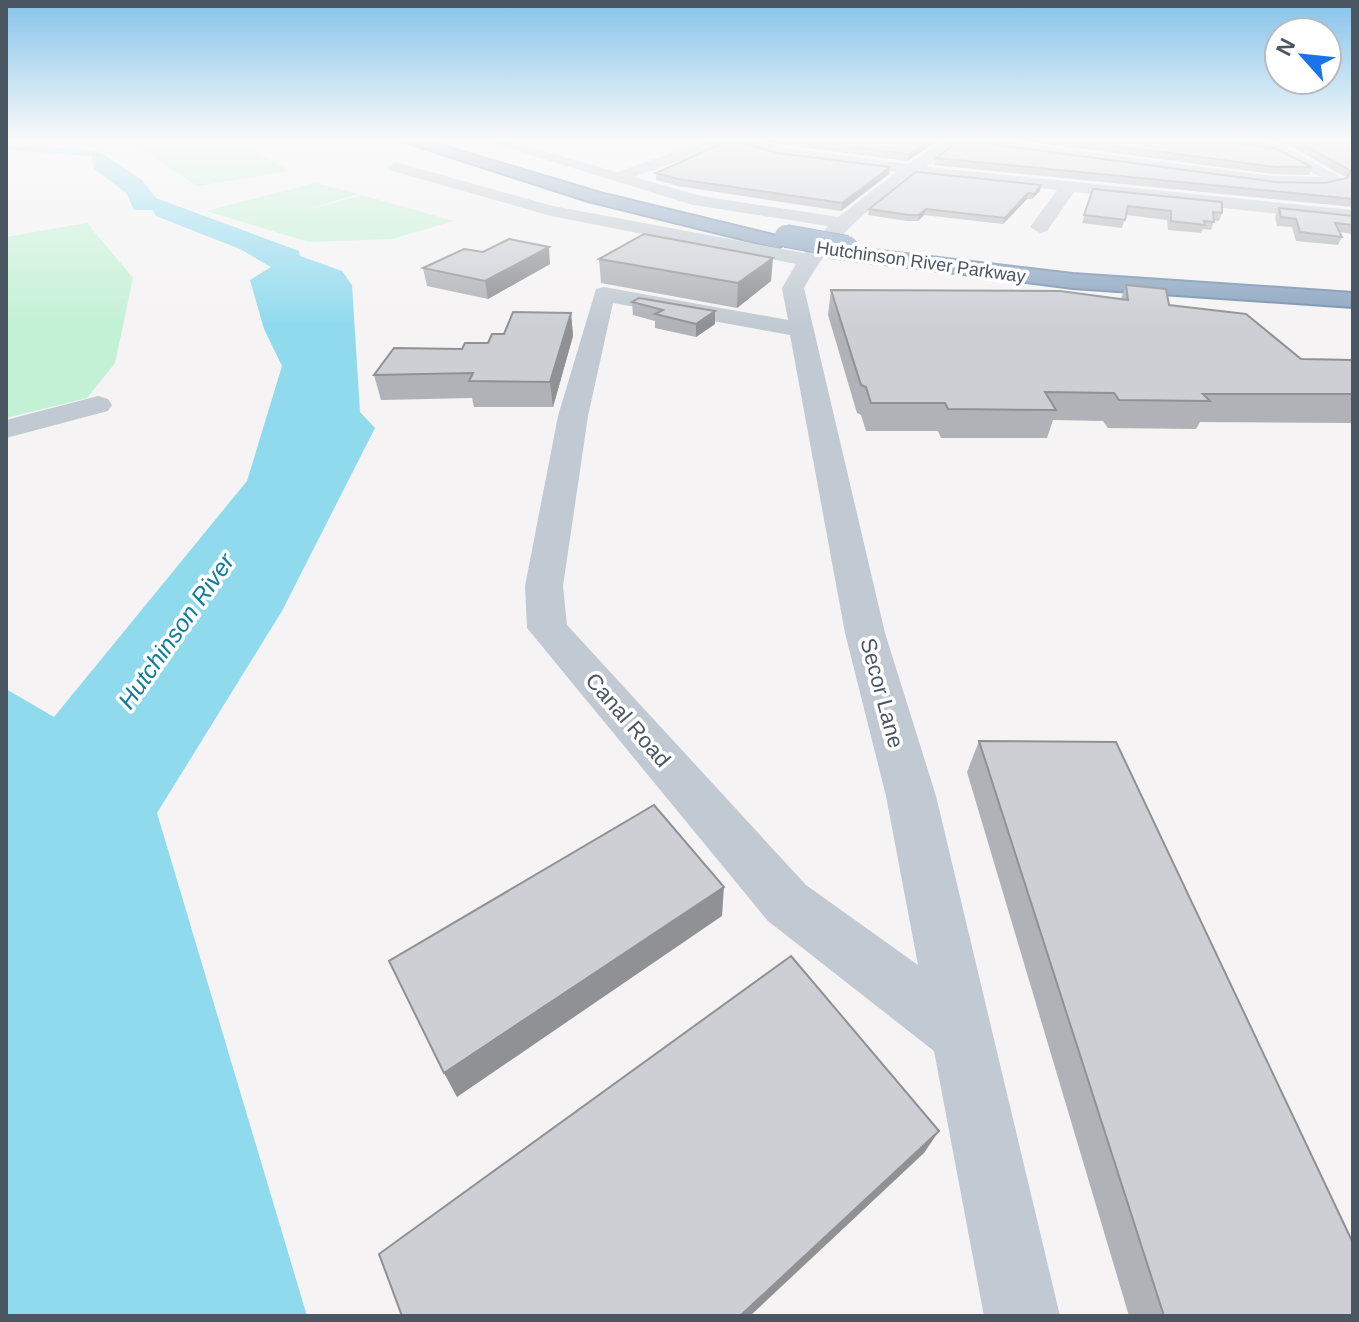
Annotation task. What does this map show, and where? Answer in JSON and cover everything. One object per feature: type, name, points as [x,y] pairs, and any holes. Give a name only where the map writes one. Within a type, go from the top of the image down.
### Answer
[{"type":"highway","name":"Hutchinson River Parkway","points":[[611,202],[782,239],[981,272],[1135,287],[1351,294]]},
{"type":"highway","name":"Hutchinson River Parkway","points":[[638,202],[782,239]]},
{"type":"highway","name":"Hutchinson River Parkway","points":[[842,250],[1102,277],[1351,294]]},
{"type":"highway","points":[[1135,287],[1353,315]]},
{"type":"street","points":[[518,202],[551,211],[806,260]]},
{"type":"street","points":[[704,202],[842,223]]},
{"type":"street","name":"Secor Lane","points":[[871,202],[842,223],[806,260],[793,288],[865,633],[911,796],[1022,1316]]},
{"type":"street","points":[[1040,227],[1058,202]]},
{"type":"street","points":[[1164,202],[1243,213],[1353,216]]},
{"type":"street","name":"Canal Road","points":[[802,330],[604,294],[573,416],[544,586],[547,628],[787,903],[963,1035]]},
{"type":"street","points":[[6,429],[98,405]]},
{"type":"green space","points":[[242,202],[333,202],[298,212],[337,202],[386,202],[454,221],[392,239],[309,242],[206,211]]},
{"type":"green space","points":[[87,223],[133,278],[115,363],[87,398],[6,418],[6,237]]},
{"type":"water","name":"Hutchinson River","points":[[130,202],[166,202],[299,251],[300,256],[342,271],[352,285],[360,412],[375,428],[282,611],[157,813],[307,1316],[6,1316],[6,689],[54,717],[247,481],[282,366],[264,329],[250,280],[271,267],[240,249],[156,216],[153,210],[134,210]]},
{"type":"building","points":[[878,202],[1020,202],[1005,218],[926,209],[919,215],[909,215],[869,209]]},
{"type":"building","points":[[1089,202],[1222,202],[1222,213],[1213,212],[1214,222],[1204,221],[1205,225],[1171,221],[1171,211],[1128,206],[1125,220],[1084,215]]},
{"type":"building","points":[[1279,208],[1353,216],[1353,225],[1335,223],[1342,237],[1300,232],[1296,219],[1281,217]]},
{"type":"building","points":[[644,234],[773,258],[738,283],[599,259]]},
{"type":"building","points":[[509,239],[549,247],[485,281],[423,268],[464,249],[483,252]]},
{"type":"building","points":[[1126,285],[1166,289],[1169,305],[1246,314],[1301,359],[1353,360],[1353,394],[1203,394],[1210,401],[1119,400],[1114,393],[1045,392],[1056,410],[948,409],[945,403],[871,403],[866,387],[861,385],[831,290],[1060,291],[1128,300]]},
{"type":"building","points":[[639,298],[715,311],[696,324],[655,314],[663,310],[632,302]]},
{"type":"building","points":[[513,312],[571,313],[550,382],[469,381],[473,373],[374,375],[394,348],[462,349],[465,343],[488,343],[492,334],[504,334]]},
{"type":"building","points":[[979,741],[1116,742],[1353,1243],[1353,1316],[1164,1316]]},
{"type":"building","points":[[654,805],[724,887],[444,1073],[389,961]]},
{"type":"building","points":[[791,956],[939,1131],[740,1316],[402,1316],[379,1254]]}]
